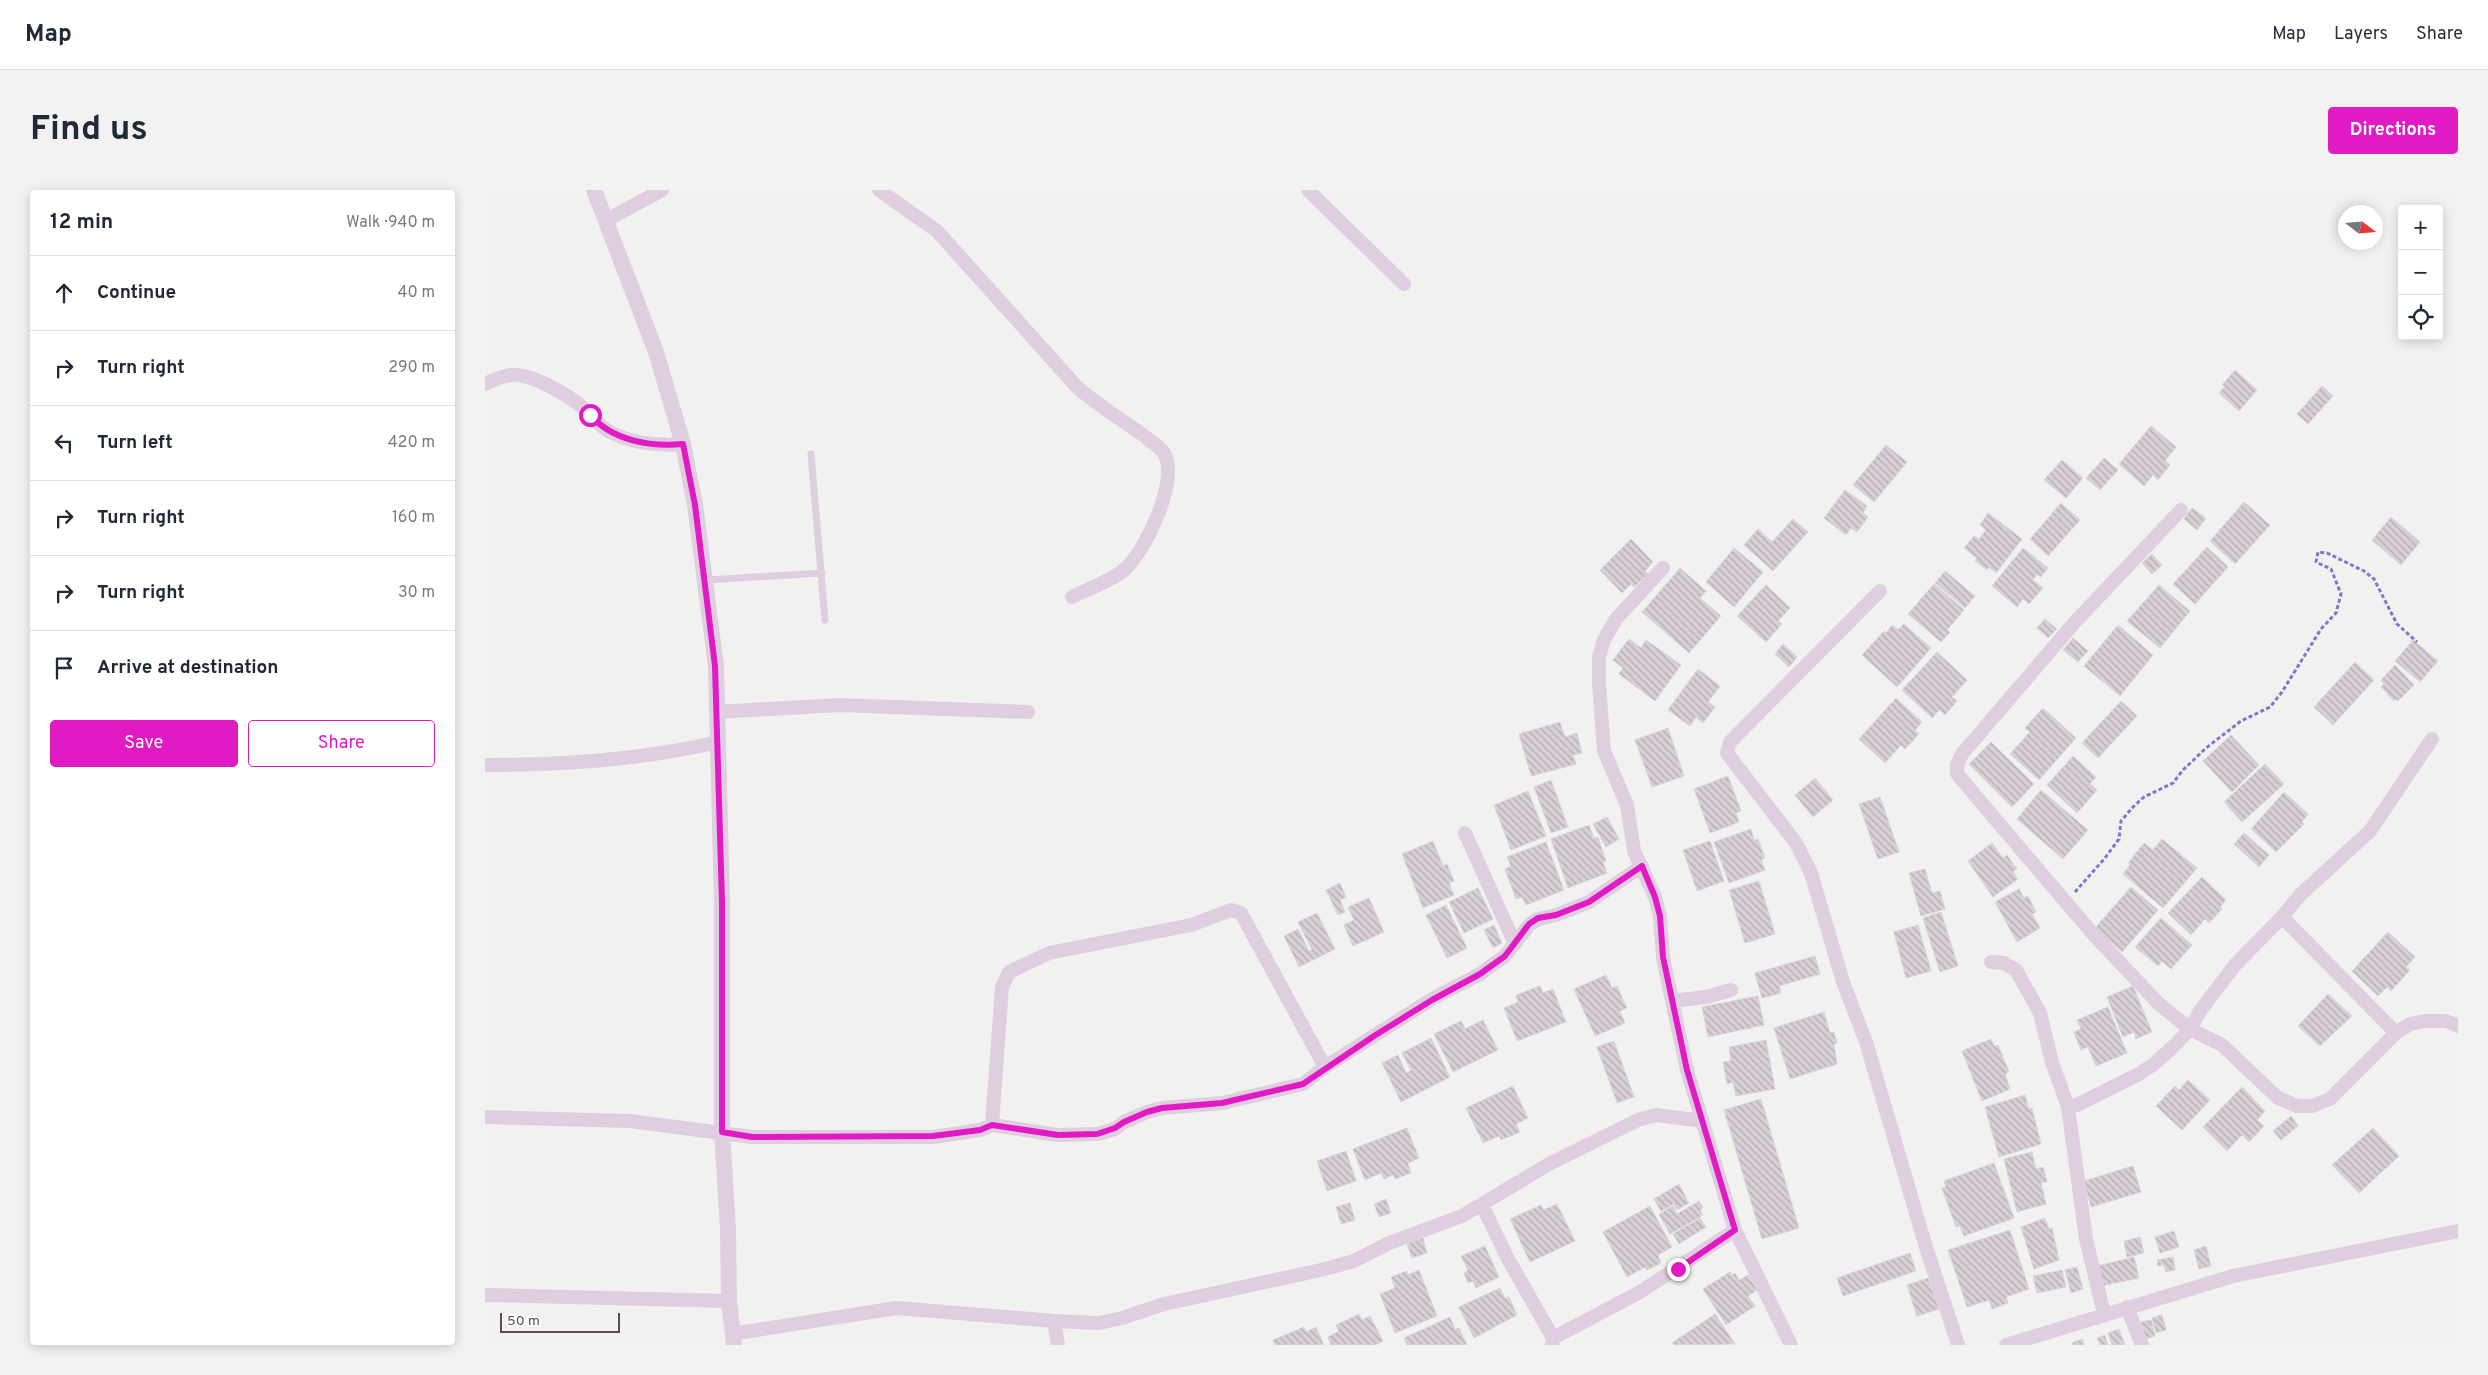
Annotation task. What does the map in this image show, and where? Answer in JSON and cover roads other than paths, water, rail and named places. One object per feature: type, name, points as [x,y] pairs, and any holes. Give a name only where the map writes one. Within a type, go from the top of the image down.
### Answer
[{"type":"street","points":[[594,190],[656,352],[683,444],[691,478],[705,580],[715,666],[715,712],[718,742],[722,902],[722,1132],[728,1229],[729,1301],[733,1340],[897,1308],[1054,1321],[1099,1323],[1122,1318],[1164,1304],[1321,1270],[1353,1260],[1389,1242],[1462,1216],[1482,1206],[1549,1164],[1638,1120],[1655,1115],[1703,1121]]},
{"type":"street","points":[[607,220],[663,190]]},
{"type":"street","points":[[879,190],[937,231],[1076,386],[1095,403],[1120,417],[1164,452],[1169,464],[1168,479],[1153,530],[1138,554],[1123,571],[1071,597]]},
{"type":"street","points":[[1308,190],[1404,284]]},
{"type":"street","points":[[485,384],[512,374],[523,376],[566,395],[583,407],[598,424],[611,433],[654,445],[683,444]]},
{"type":"street","points":[[2181,510],[2075,622],[1962,754],[1957,765],[1957,774],[2112,956],[2159,1004],[2190,1029],[2222,1045],[2278,1098],[2297,1106],[2312,1106],[2330,1099],[2396,1033],[2410,1024],[2425,1021],[2446,1021],[2458,1026]]},
{"type":"street","points":[[1663,568],[1616,619],[1604,640],[1599,657],[1604,751],[1627,805],[1635,851],[1658,907],[1663,957],[1687,1070],[1735,1230],[1791,1345]]},
{"type":"street","points":[[1880,591],[1730,742],[1727,753],[1796,843],[1811,873],[1841,976],[1866,1042],[1925,1244],[1957,1345]]},
{"type":"street","points":[[715,712],[839,705],[1028,712]]},
{"type":"street","points":[[2068,1107],[2077,1105],[2139,1074],[2154,1064],[2190,1029],[2200,1011],[2235,965],[2282,916],[2300,894],[2370,831],[2409,770],[2432,739]]},
{"type":"street","points":[[485,765],[655,755],[718,742]]},
{"type":"street","points":[[1465,833],[1515,944]]},
{"type":"street","points":[[485,1117],[630,1121],[752,1137],[933,1136],[980,1130],[992,1125],[1058,1135],[1097,1134],[1155,1110],[1222,1103],[1303,1084],[1325,1067],[1432,1000],[1480,974],[1505,956],[1529,924],[1538,918],[1556,915],[1589,902],[1642,866]]},
{"type":"street","points":[[992,1125],[1002,987],[1009,972],[1049,953],[1191,925],[1231,910],[1241,913],[1325,1067]]},
{"type":"street","points":[[2282,916],[2396,1033]]},
{"type":"street","points":[[1991,962],[2004,963],[2016,970],[2040,1013],[2052,1062],[2068,1107],[2086,1239],[2104,1314]]},
{"type":"street","points":[[1672,1002],[1706,997],[1731,990]]},
{"type":"street","points":[[1482,1206],[1553,1342],[1640,1292],[1735,1230]]},
{"type":"street","points":[[2006,1345],[2233,1276],[2458,1231]]},
{"type":"street","points":[[485,1295],[729,1301]]},
{"type":"street","points":[[2127,1307],[2142,1345]]},
{"type":"street","points":[[1054,1321],[1058,1345]]},
{"type":"lane","points":[[811,454],[825,620]]},
{"type":"lane","points":[[705,580],[822,573]]}]
